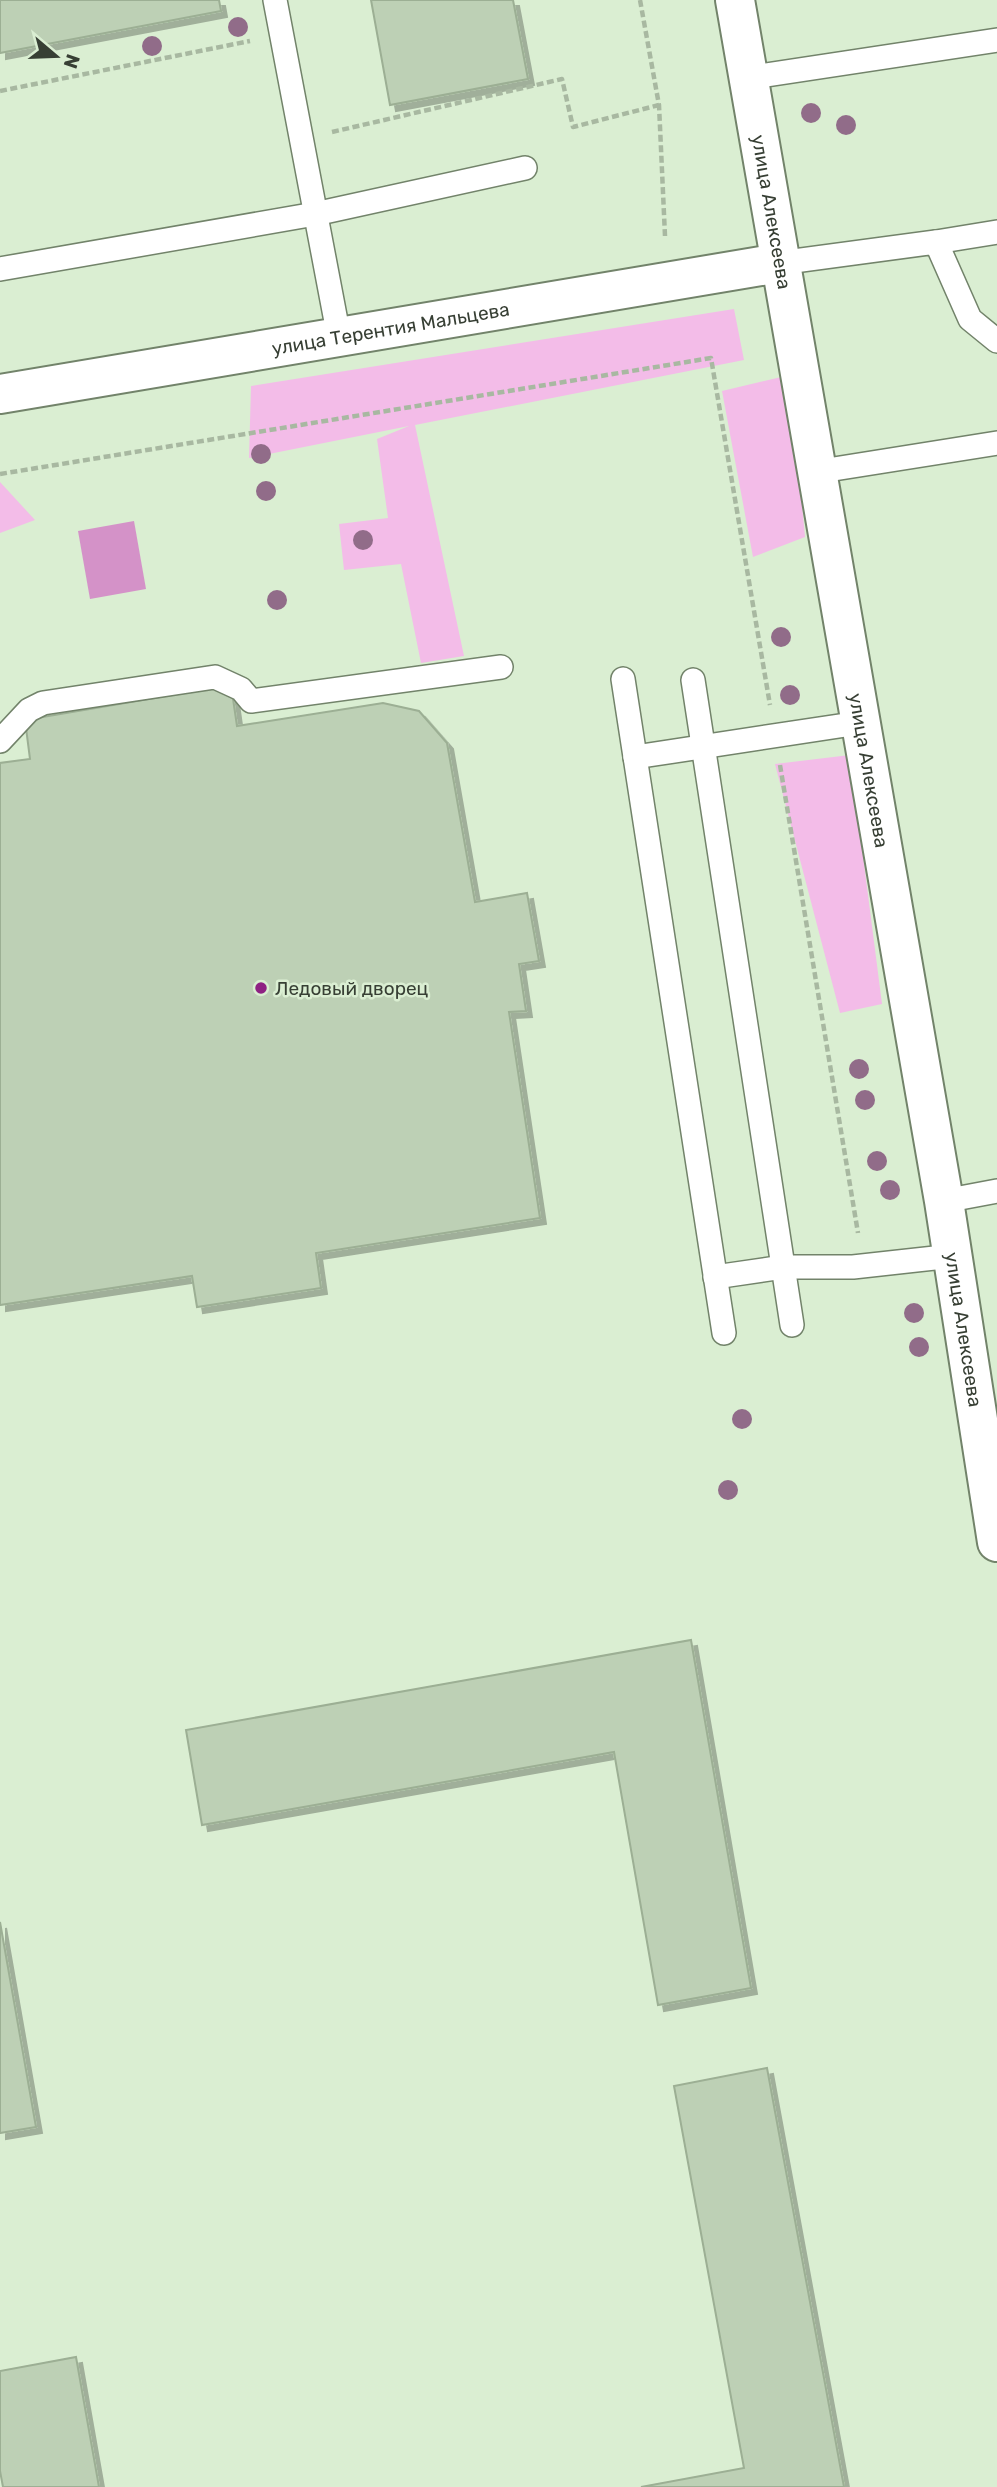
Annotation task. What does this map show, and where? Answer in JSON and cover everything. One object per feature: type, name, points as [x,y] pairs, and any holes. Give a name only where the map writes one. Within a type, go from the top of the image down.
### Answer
[{"type":"street","name":"улица Алексеева","points":[[735,0],[815,472],[944,1201],[997,1542]]},
{"type":"street","name":"улица Терентия Мальцева","points":[[0,394],[779,263]]},
{"type":"lane","points":[[275,0],[339,337]]},
{"type":"lane","points":[[747,78],[997,40]]},
{"type":"lane","points":[[0,269],[315,214],[525,168]]},
{"type":"lane","points":[[779,263],[997,232]]},
{"type":"lane","points":[[936,242],[970,319],[997,341]]},
{"type":"lane","points":[[815,472],[997,443]]},
{"type":"lane","points":[[0,741],[29,710],[43,703],[215,677],[230,682],[251,701],[501,667]]},
{"type":"lane","points":[[623,679],[724,1334]]},
{"type":"lane","points":[[693,680],[792,1325]]},
{"type":"lane","points":[[635,757],[859,723]]},
{"type":"lane","points":[[944,1201],[997,1191]]},
{"type":"lane","points":[[715,1277],[783,1267],[864,1265],[953,1256]]},
{"type":"path","points":[[640,0],[659,106],[665,236]]},
{"type":"path","points":[[0,91],[260,39]]},
{"type":"path","points":[[301,139],[562,79],[573,127],[659,106]]},
{"type":"path","points":[[0,474],[711,358],[864,1265]]},
{"type":"shaded area","points":[[734,309],[744,360],[415,425],[464,656],[421,663],[401,564],[344,570],[339,524],[388,518],[377,439],[409,426],[249,458],[251,386]]},
{"type":"shaded area","points":[[790,375],[805,537],[753,557],[722,391]]},
{"type":"shaded area","points":[[0,482],[35,520],[0,533]]},
{"type":"shaded area","points":[[134,521],[146,589],[90,599],[78,531]]},
{"type":"shaded area","points":[[850,755],[882,1004],[840,1013],[775,764]]},
{"type":"building","points":[[0,0],[219,0],[221,11],[0,53]]},
{"type":"building","points":[[371,0],[513,0],[528,79],[390,105]]},
{"type":"building","name":"Ледовый дворец","points":[[231,685],[237,726],[383,703],[419,711],[447,743],[475,902],[527,893],[539,961],[519,964],[526,1011],[509,1012],[540,1218],[316,1253],[321,1288],[197,1307],[192,1276],[0,1305],[0,763],[30,759],[25,720]]},
{"type":"building","points":[[691,1640],[751,1988],[658,2005],[614,1752],[202,1825],[186,1730]]},
{"type":"building","points":[[0,1922],[36,2127],[0,2133]]},
{"type":"building","points":[[767,2068],[844,2487],[641,2487],[744,2468],[674,2086]]},
{"type":"building","points":[[76,2357],[99,2487],[3,2487],[0,2471],[0,2371]]},
{"type":"place","name":"Ледовый дворец","points":[[261,988]]}]
